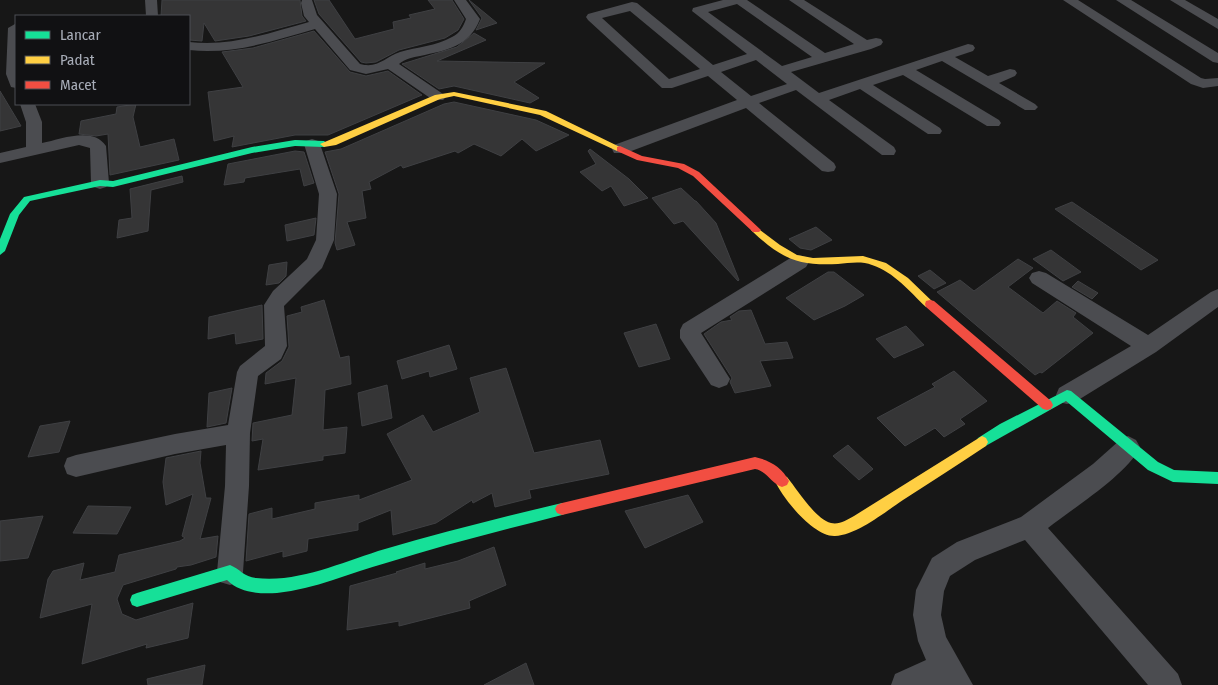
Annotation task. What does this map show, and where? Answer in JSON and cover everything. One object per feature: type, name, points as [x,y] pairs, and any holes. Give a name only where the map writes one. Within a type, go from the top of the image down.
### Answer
[{"type":"street","points":[[151,0],[152,15]]},
{"type":"street","points":[[391,64],[396,57],[431,50],[450,43],[465,34],[473,19],[460,0]]},
{"type":"street","points":[[823,58],[738,0],[698,11],[888,151]]},
{"type":"street","points":[[780,71],[871,44],[795,0]]},
{"type":"street","points":[[1054,0],[1124,35]]},
{"type":"street","points":[[1070,0],[1196,82],[1203,84],[1218,82]]},
{"type":"street","points":[[1122,0],[1218,59]]},
{"type":"street","points":[[1176,0],[1218,25]]},
{"type":"street","points":[[307,3],[309,12],[317,24],[357,69],[366,70],[391,64],[438,97]]},
{"type":"street","points":[[758,55],[709,70],[667,85],[593,17],[632,6],[709,70],[747,102],[828,168]]},
{"type":"street","points":[[190,46],[209,49],[228,48],[317,24]]},
{"type":"street","points":[[15,28],[15,77]]},
{"type":"street","points":[[817,99],[968,48]]},
{"type":"street","points":[[943,56],[1030,107]]},
{"type":"street","points":[[904,69],[993,123]]},
{"type":"street","points":[[987,82],[1010,73]]},
{"type":"street","points":[[862,84],[934,131]]},
{"type":"street","points":[[620,149],[798,85]]},
{"type":"street","points":[[0,251],[14,214],[27,199],[100,183],[113,184],[252,150],[295,144],[326,145],[343,140],[438,97],[454,94],[543,113],[640,158],[681,166],[696,174],[788,259],[799,262],[861,260],[873,261],[882,265],[901,279],[1011,376],[1048,405]]},
{"type":"street","points":[[27,105],[34,122],[34,150]]},
{"type":"street","points":[[0,158],[80,140],[94,142],[98,146],[100,183]]},
{"type":"street","points":[[312,144],[328,194],[325,240],[315,263],[280,296],[274,305],[276,346],[270,355],[248,372],[238,433],[237,486],[230,572],[238,581],[250,584],[277,586],[301,582],[476,529],[755,463],[763,464],[772,469],[818,524],[825,530],[834,531],[859,520],[1004,428],[1067,395],[1148,346],[1218,297]]},
{"type":"street","points":[[719,379],[691,338],[690,330],[799,262]]},
{"type":"street","points":[[1039,278],[1148,346]]},
{"type":"street","points":[[1067,395],[1128,448],[1153,466],[1173,476],[1218,478]]},
{"type":"street","points":[[76,466],[175,444],[238,433]]},
{"type":"street","points":[[906,685],[951,675],[932,641],[927,614],[930,590],[941,567],[966,551],[1030,526],[1102,472],[1128,448]]},
{"type":"street","points":[[1030,526],[1167,685]]},
{"type":"street","points":[[137,600],[230,572]]},
{"type":"building","points":[[162,0],[300,0],[302,16],[306,21],[249,36],[215,41],[204,23],[202,41],[190,40],[190,15],[161,15]]},
{"type":"building","points":[[314,0],[329,0],[355,39],[394,29],[393,22],[411,18],[409,15],[435,9],[428,0],[452,0],[464,19],[458,30],[445,38],[399,50],[376,62],[366,63],[361,62],[319,14]]},
{"type":"building","points":[[469,0],[497,23],[476,30],[482,18]]},
{"type":"building","points":[[314,31],[350,72],[366,76],[388,71],[422,95],[328,135],[295,135],[232,147],[234,136],[214,141],[208,92],[243,87],[222,52],[253,48]]},
{"type":"building","points":[[474,33],[486,40],[437,61],[545,63],[514,82],[539,98],[530,103],[454,86],[439,89],[402,64],[457,47]]},
{"type":"building","points":[[0,91],[21,126],[0,131]]},
{"type":"building","points":[[454,102],[536,120],[569,135],[536,151],[522,139],[501,156],[474,144],[458,153],[455,151],[403,168],[401,165],[369,182],[371,189],[362,191],[366,218],[347,222],[355,245],[337,250],[335,243],[339,194],[325,152],[341,149],[444,104]]},
{"type":"building","points":[[136,105],[133,117],[140,147],[174,139],[179,160],[110,175],[108,134],[96,136],[79,134],[81,121],[116,114],[117,107]]},
{"type":"building","points":[[590,149],[629,179],[648,198],[624,206],[611,186],[602,191],[580,172],[596,164],[588,151]]},
{"type":"building","points":[[295,151],[304,152],[314,183],[304,186],[300,169],[245,178],[244,182],[224,185],[228,164]]},
{"type":"building","points":[[182,176],[183,182],[151,190],[148,231],[117,238],[119,220],[132,218],[130,189]]},
{"type":"building","points":[[681,188],[716,223],[738,281],[683,221],[674,224],[652,198]]},
{"type":"building","points":[[1072,202],[1158,260],[1141,270],[1055,209]]},
{"type":"building","points":[[316,218],[314,235],[287,241],[285,225]]},
{"type":"building","points":[[816,227],[832,240],[811,250],[800,248],[789,239]]},
{"type":"building","points":[[1051,250],[1081,272],[1063,281],[1033,259]]},
{"type":"building","points":[[1018,259],[1033,268],[1008,287],[1043,313],[1057,301],[1076,313],[1073,317],[1093,333],[1042,373],[1040,372],[1035,375],[937,292],[960,280],[974,291]]},
{"type":"building","points":[[287,262],[286,276],[279,283],[266,285],[269,265]]},
{"type":"building","points":[[930,270],[946,283],[934,289],[918,276]]},
{"type":"building","points":[[828,272],[834,272],[864,295],[814,320],[786,298]]},
{"type":"building","points":[[1078,281],[1098,293],[1092,299],[1072,287]]},
{"type":"building","points":[[324,300],[340,358],[349,356],[351,384],[325,390],[323,430],[347,427],[345,453],[323,456],[323,460],[258,470],[263,439],[252,441],[253,423],[292,415],[296,378],[265,384],[266,373],[282,361],[289,347],[287,316],[302,312],[301,307]]},
{"type":"building","points":[[262,305],[263,339],[236,344],[235,333],[208,339],[209,317]]},
{"type":"building","points":[[751,310],[765,344],[787,342],[793,358],[760,361],[771,386],[735,393],[730,382],[732,378],[704,334],[721,322],[732,320],[730,317],[739,311]]},
{"type":"building","points":[[656,324],[670,359],[639,367],[624,333]]},
{"type":"building","points":[[906,326],[924,345],[894,358],[876,339]]},
{"type":"building","points":[[449,345],[457,369],[430,377],[429,371],[402,379],[397,361]]},
{"type":"building","points":[[506,368],[534,453],[600,440],[609,474],[529,490],[531,498],[495,507],[492,493],[473,503],[472,500],[436,523],[393,535],[391,510],[358,523],[358,530],[308,539],[307,551],[283,557],[283,551],[246,561],[249,514],[272,508],[272,519],[315,509],[315,503],[359,495],[359,500],[412,480],[387,434],[423,415],[433,432],[480,412],[470,378]]},
{"type":"building","points":[[954,371],[987,401],[960,419],[965,424],[944,437],[935,428],[905,446],[877,418],[935,387],[932,384]]},
{"type":"building","points":[[387,385],[392,418],[362,426],[358,393]]},
{"type":"building","points":[[232,388],[226,423],[207,427],[209,393]]},
{"type":"building","points":[[70,421],[59,452],[28,457],[40,426]]},
{"type":"building","points":[[848,445],[873,469],[859,480],[833,456]]},
{"type":"building","points":[[201,451],[200,463],[206,498],[211,498],[200,539],[218,536],[216,557],[191,565],[177,567],[176,569],[123,585],[117,599],[122,614],[136,620],[193,603],[188,638],[146,648],[147,644],[82,664],[92,604],[40,618],[48,579],[53,571],[84,563],[80,580],[115,572],[119,555],[180,541],[185,538],[182,536],[193,494],[166,505],[163,482],[166,458]]},
{"type":"building","points":[[688,495],[703,522],[645,548],[625,511]]},
{"type":"building","points":[[88,506],[131,507],[117,534],[73,533]]},
{"type":"building","points":[[43,516],[28,558],[0,561],[0,521]]},
{"type":"building","points":[[494,547],[506,585],[469,601],[470,608],[399,626],[399,621],[347,630],[350,586],[425,563],[425,569],[458,561]]},
{"type":"building","points":[[526,663],[534,685],[484,685]]},
{"type":"building","points":[[205,665],[202,685],[148,685],[147,679]]},
{"type":"traffic: fast","points":[[0,251],[15,214],[27,199],[100,183],[113,184],[252,150],[295,143],[324,144]]},
{"type":"traffic: fast","points":[[982,442],[1004,428],[1067,395],[1153,466],[1173,476],[1218,478]]},
{"type":"traffic: fast","points":[[137,600],[230,572],[240,581],[255,586],[307,580],[429,543],[562,509]]},
{"type":"traffic: slow","points":[[324,144],[333,143],[438,97],[454,94],[543,113],[620,149]]},
{"type":"traffic: slow","points":[[756,230],[776,248],[794,258],[813,261],[863,260],[883,265],[904,280],[930,304]]},
{"type":"traffic: slow","points":[[782,481],[819,524],[833,530],[840,529],[859,521],[982,442]]},
{"type":"traffic: jam","points":[[620,149],[640,158],[681,166],[696,174],[756,230]]},
{"type":"traffic: jam","points":[[930,304],[1047,405]]},
{"type":"traffic: jam","points":[[562,509],[755,463],[764,465],[782,481]]}]
